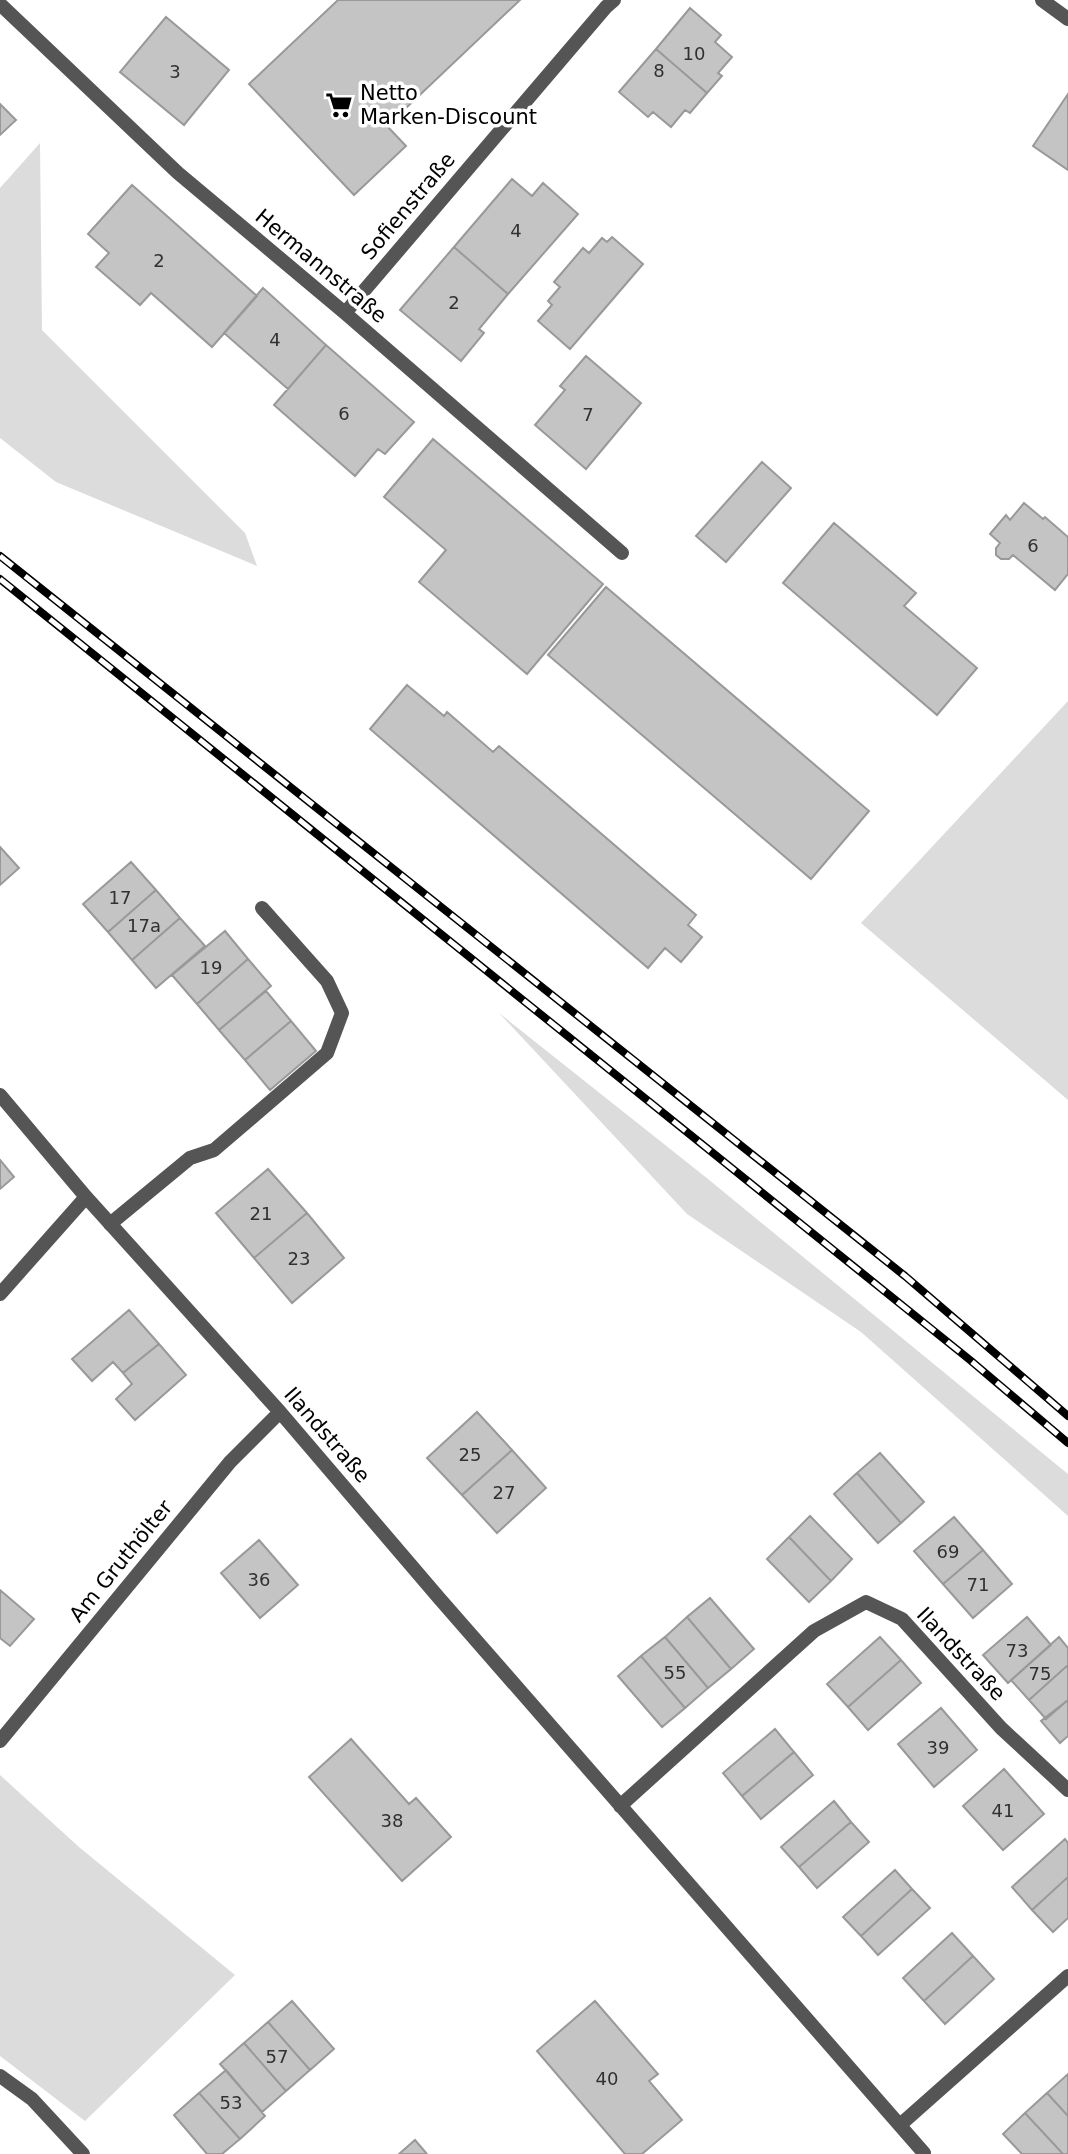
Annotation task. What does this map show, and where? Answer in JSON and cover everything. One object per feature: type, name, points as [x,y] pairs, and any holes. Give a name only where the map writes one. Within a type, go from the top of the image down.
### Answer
[{"type":"street","name":"Sofienstraße","points":[[345,313],[614,0]]},
{"type":"street","points":[[1042,0],[1068,19]]},
{"type":"street","name":"Hermannstraße","points":[[0,4],[178,173],[345,313],[622,553]]},
{"type":"street","points":[[110,1224],[190,1158],[214,1150],[327,1053],[342,1013],[327,981],[262,908]]},
{"type":"street","name":"Ilandstraße","points":[[0,1095],[86,1197],[280,1412],[924,2153]]},
{"type":"street","points":[[0,1294],[86,1197]]},
{"type":"street","name":"Am Gruthölter","points":[[0,1741],[230,1462],[280,1412]]},
{"type":"street","name":"Ilandstraße","points":[[620,1805],[814,1631],[866,1602],[902,1619],[1001,1728],[1068,1790]]},
{"type":"street","points":[[900,2125],[1068,1976]]},
{"type":"street","points":[[0,2076],[32,2099],[83,2154]]},
{"type":"shaded area","points":[[40,143],[42,330],[245,533],[257,566],[56,482],[0,438],[0,188]]},
{"type":"shaded area","points":[[1068,701],[1068,1100],[861,923]]},
{"type":"shaded area","points":[[499,1013],[708,1179],[1068,1474],[1068,1516],[861,1332],[687,1214]]},
{"type":"shaded area","points":[[0,1775],[79,1847],[235,1975],[85,2121],[0,2056]]},
{"type":"building","name":"Netto Marken-Discount","points":[[338,0],[520,0],[387,126],[406,146],[354,195],[249,84]]},
{"type":"building","points":[[690,8],[721,35],[715,42],[732,57],[718,73],[722,76],[707,93],[656,49]]},
{"type":"building","points":[[166,17],[229,70],[184,125],[120,72]]},
{"type":"building","points":[[656,49],[707,93],[690,113],[685,110],[671,127],[653,112],[648,117],[619,92]]},
{"type":"building","points":[[1068,94],[1068,170],[1033,146]]},
{"type":"building","points":[[0,104],[16,120],[0,135]]},
{"type":"building","points":[[512,179],[532,196],[543,183],[578,214],[508,294],[454,247]]},
{"type":"building","points":[[132,185],[257,296],[212,347],[151,293],[140,305],[96,267],[109,253],[88,234]]},
{"type":"building","points":[[612,237],[643,264],[570,349],[538,321],[552,305],[548,301],[560,287],[554,282],[583,248],[589,253],[602,238],[607,242]]},
{"type":"building","points":[[454,247],[508,294],[479,329],[484,333],[461,361],[400,310]]},
{"type":"building","points":[[263,288],[326,345],[288,389],[224,333]]},
{"type":"building","points":[[326,345],[414,422],[385,454],[378,449],[355,476],[274,405]]},
{"type":"building","points":[[586,356],[641,403],[586,469],[535,425],[565,390],[560,386]]},
{"type":"building","points":[[433,439],[603,584],[527,674],[419,582],[446,550],[384,497]]},
{"type":"building","points":[[762,462],[791,488],[726,562],[696,536]]},
{"type":"building","points":[[1024,503],[1068,537],[1068,574],[1055,590],[1013,555],[1009,559],[1001,559],[996,555],[996,548],[1000,543],[990,534],[1006,515],[1010,520]]},
{"type":"building","points":[[834,523],[916,593],[904,606],[977,668],[937,715],[783,583]]},
{"type":"building","points":[[606,587],[869,811],[811,879],[548,655]]},
{"type":"building","points":[[407,685],[444,716],[447,712],[493,752],[499,746],[696,915],[688,925],[702,937],[681,962],[665,948],[648,968],[370,729]]},
{"type":"building","points":[[0,847],[19,868],[0,885]]},
{"type":"building","points":[[131,862],[156,890],[108,932],[83,904]]},
{"type":"building","points":[[156,890],[180,918],[132,960],[108,932]]},
{"type":"building","points":[[180,918],[205,946],[156,988],[132,960]]},
{"type":"building","points":[[225,931],[248,959],[197,1004],[172,975]]},
{"type":"building","points":[[248,959],[271,986],[219,1030],[197,1004]]},
{"type":"building","points":[[266,991],[291,1021],[245,1060],[219,1030]]},
{"type":"building","points":[[291,1021],[316,1051],[270,1090],[245,1060]]},
{"type":"building","points":[[0,1160],[14,1177],[0,1189]]},
{"type":"building","points":[[268,1169],[307,1213],[254,1258],[216,1213]]},
{"type":"building","points":[[307,1213],[344,1258],[292,1303],[254,1258]]},
{"type":"building","points":[[129,1310],[159,1344],[123,1373],[113,1362],[92,1381],[72,1359]]},
{"type":"building","points":[[159,1344],[186,1375],[135,1420],[116,1399],[132,1384],[123,1373]]},
{"type":"building","points":[[477,1412],[512,1450],[462,1495],[427,1458]]},
{"type":"building","points":[[512,1450],[546,1488],[497,1533],[462,1495]]},
{"type":"building","points":[[880,1453],[924,1502],[901,1523],[857,1473]]},
{"type":"building","points":[[857,1473],[901,1523],[878,1543],[834,1494]]},
{"type":"building","points":[[810,1516],[852,1559],[831,1581],[789,1537]]},
{"type":"building","points":[[954,1517],[983,1550],[943,1584],[914,1551]]},
{"type":"building","points":[[789,1537],[831,1581],[809,1602],[767,1559]]},
{"type":"building","points":[[259,1540],[298,1585],[260,1618],[221,1573]]},
{"type":"building","points":[[983,1550],[1012,1584],[973,1618],[943,1584]]},
{"type":"building","points":[[0,1590],[34,1619],[10,1646],[0,1638]]},
{"type":"building","points":[[710,1598],[754,1649],[731,1669],[687,1617]]},
{"type":"building","points":[[687,1617],[731,1669],[708,1688],[665,1637]]},
{"type":"building","points":[[1027,1617],[1051,1645],[1008,1683],[983,1655]]},
{"type":"building","points":[[665,1637],[708,1688],[685,1708],[641,1656]]},
{"type":"building","points":[[880,1637],[901,1660],[848,1707],[827,1684]]},
{"type":"building","points":[[1059,1637],[1068,1648],[1068,1665],[1029,1700],[1011,1680]]},
{"type":"building","points":[[641,1656],[685,1708],[662,1727],[618,1676]]},
{"type":"building","points":[[901,1660],[921,1683],[868,1730],[848,1707]]},
{"type":"building","points":[[1068,1665],[1068,1700],[1046,1719],[1029,1700]]},
{"type":"building","points":[[1068,1700],[1068,1736],[1060,1743],[1041,1721]]},
{"type":"building","points":[[941,1708],[977,1750],[934,1787],[898,1744]]},
{"type":"building","points":[[775,1729],[794,1752],[742,1796],[723,1773]]},
{"type":"building","points":[[351,1739],[409,1804],[416,1798],[451,1837],[402,1881],[309,1777]]},
{"type":"building","points":[[794,1752],[813,1775],[761,1819],[742,1796]]},
{"type":"building","points":[[1004,1769],[1044,1814],[1003,1850],[963,1806]]},
{"type":"building","points":[[834,1801],[851,1822],[799,1867],[781,1847]]},
{"type":"building","points":[[851,1822],[869,1842],[817,1888],[799,1867]]},
{"type":"building","points":[[1065,1839],[1068,1843],[1068,1877],[1032,1910],[1012,1887]]},
{"type":"building","points":[[895,1870],[912,1889],[861,1936],[843,1917]]},
{"type":"building","points":[[1068,1877],[1068,1918],[1053,1932],[1032,1910]]},
{"type":"building","points":[[912,1889],[930,1908],[878,1955],[861,1936]]},
{"type":"building","points":[[952,1933],[973,1956],[924,2001],[903,1978]]},
{"type":"building","points":[[973,1956],[994,1979],[945,2024],[924,2001]]},
{"type":"building","points":[[292,2001],[334,2049],[310,2070],[268,2022]]},
{"type":"building","points":[[595,2001],[658,2074],[649,2081],[682,2120],[642,2154],[625,2154],[537,2051]]},
{"type":"building","points":[[268,2022],[310,2070],[286,2091],[244,2043]]},
{"type":"building","points":[[244,2043],[286,2091],[262,2112],[220,2064]]},
{"type":"building","points":[[226,2070],[265,2116],[240,2139],[199,2093]]},
{"type":"building","points":[[1068,2074],[1068,2116],[1047,2093]]},
{"type":"building","points":[[199,2093],[240,2139],[222,2154],[207,2154],[174,2115]]},
{"type":"building","points":[[1047,2093],[1068,2116],[1068,2154],[1063,2154],[1025,2113]]},
{"type":"building","points":[[1025,2113],[1063,2154],[1022,2154],[1003,2134]]},
{"type":"building","points":[[415,2140],[427,2154],[399,2154]]},
{"type":"railway","points":[[0,556],[905,1276],[1068,1416]]},
{"type":"railway","points":[[0,579],[970,1360],[1068,1443]]},
{"type":"place","name":"Netto Marken-Discount","points":[[339,105]]}]
